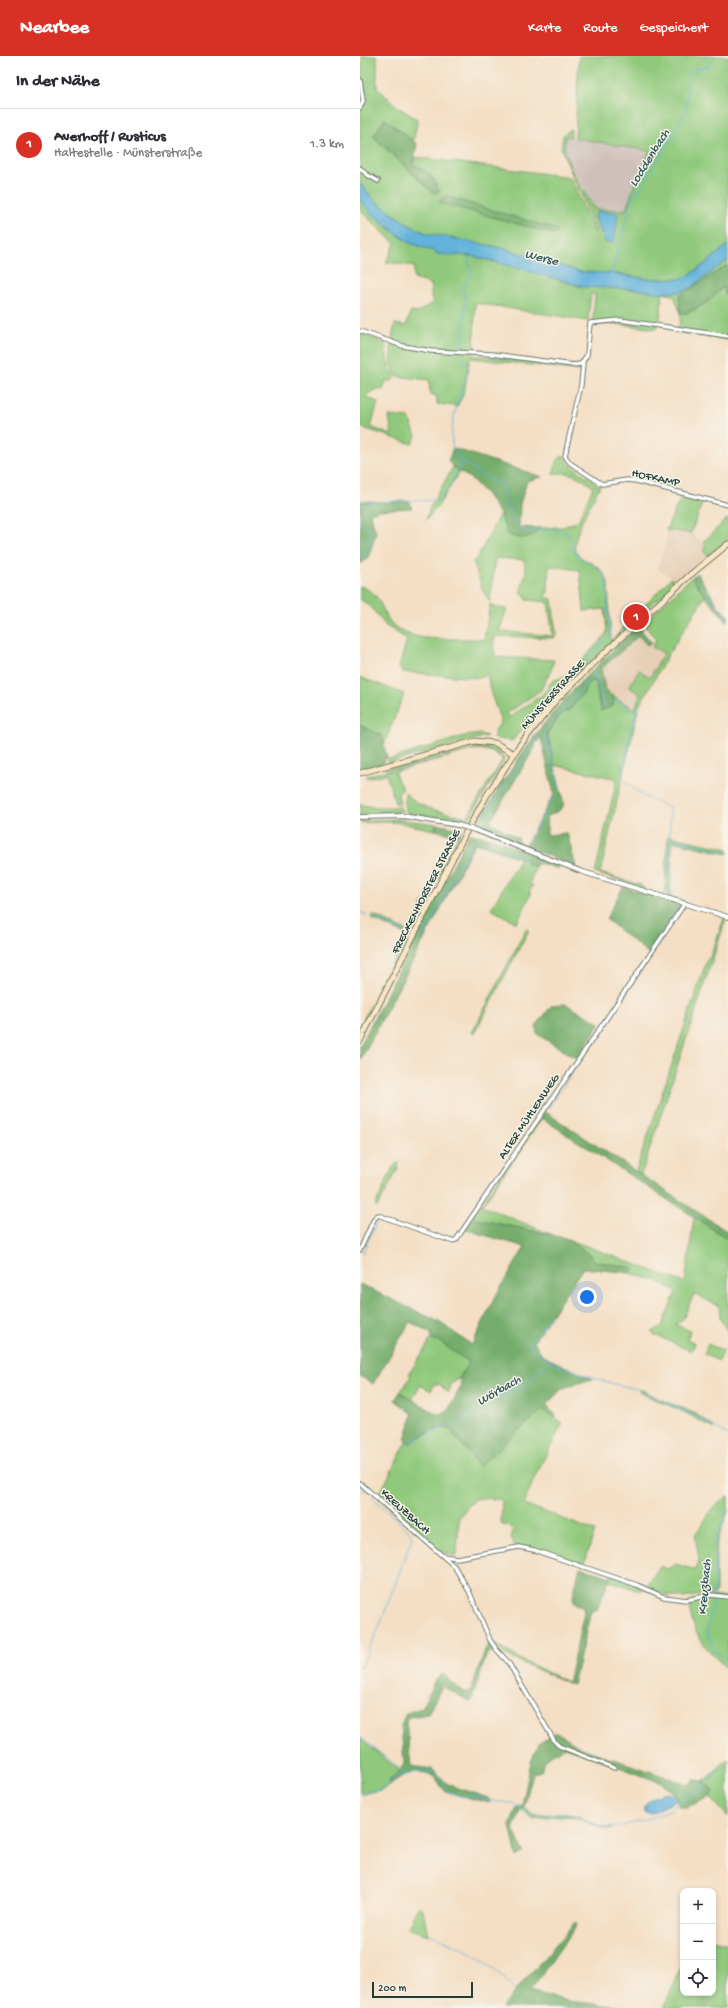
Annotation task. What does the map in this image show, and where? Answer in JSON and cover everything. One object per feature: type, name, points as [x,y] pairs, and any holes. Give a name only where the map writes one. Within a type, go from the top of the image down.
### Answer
[{"type":"main road","name":"MÜNSTERSTRASSE","points":[[514,754],[543,716],[581,676],[649,612],[728,544]]},
{"type":"main road","points":[[360,773],[475,741],[495,743],[514,754]]},
{"type":"main road","name":"FRECKENHORSTER STRASSE","points":[[360,1041],[466,832],[486,795],[514,754]]},
{"type":"street","points":[[360,80],[363,101],[360,108]]},
{"type":"street","points":[[360,168],[366,174],[378,181]]},
{"type":"street","name":"HOFKAMP","points":[[728,336],[620,320],[590,323],[587,355],[583,363],[582,381],[566,446],[565,456],[570,464],[602,484],[627,480],[636,481],[728,505]]},
{"type":"street","points":[[360,331],[403,346],[431,351],[496,354],[565,365],[578,365],[583,363]]},
{"type":"street","points":[[360,817],[403,816],[458,825],[478,831],[568,867],[728,917]]},
{"type":"street","name":"ALTER MÜHLENWEG","points":[[360,1250],[374,1219],[378,1215],[451,1241],[456,1240],[685,903]]},
{"type":"street","name":"KREUZBACH","points":[[360,1483],[438,1554],[454,1566],[469,1591],[490,1640],[508,1662],[555,1742],[559,1746],[614,1768]]},
{"type":"street","points":[[438,1554],[445,1557],[457,1558],[519,1547],[534,1550],[637,1585],[664,1597],[686,1600],[711,1595],[728,1597]]},
{"type":"street","points":[[454,1566],[454,1562],[457,1558]]},
{"type":"shaded area","points":[[566,136],[649,151],[642,174],[636,180],[626,210],[594,209],[565,155],[563,144]]},
{"type":"shaded area","points":[[666,530],[691,533],[706,545],[703,551],[708,556],[678,582],[657,568],[666,542]]},
{"type":"shaded area","points":[[638,626],[652,643],[652,647],[664,653],[640,694],[634,709],[605,690],[600,663]]},
{"type":"green space","points":[[362,56],[377,56],[377,88],[398,107],[418,120],[413,142],[385,119],[373,136],[433,193],[439,191],[434,180],[427,172],[413,165],[414,157],[570,177],[595,233],[595,228],[561,148],[563,135],[571,129],[571,137],[566,136],[564,144],[566,154],[573,173],[594,209],[626,210],[636,180],[642,174],[649,151],[575,138],[579,56],[728,56],[728,245],[688,276],[679,279],[649,279],[610,273],[581,272],[502,248],[426,233],[409,225],[376,202],[360,183],[360,106],[368,96],[362,82]],"holes":[[[445,196],[558,230],[441,199]],[[597,211],[607,212],[604,240],[603,233],[595,218]]]},
{"type":"green space","points":[[385,119],[417,144],[413,165],[430,175],[434,180],[436,187],[440,191],[434,193],[373,136]]},
{"type":"green space","points":[[445,196],[558,230],[555,234],[440,203],[441,199]]},
{"type":"green space","points":[[360,200],[384,225],[408,242],[436,252],[437,254],[472,256],[539,273],[578,286],[635,289],[662,293],[690,288],[728,260],[728,265],[679,296],[681,314],[694,310],[705,304],[723,286],[728,304],[728,340],[675,332],[680,323],[679,310],[674,296],[663,293],[660,319],[656,329],[617,324],[594,325],[593,317],[595,295],[591,293],[588,321],[475,303],[474,350],[472,355],[580,366],[581,372],[575,370],[470,358],[463,395],[457,406],[437,404],[437,396],[430,394],[429,380],[395,376],[391,357],[391,344],[395,324],[406,326],[411,311],[417,313],[433,302],[431,298],[431,284],[414,279],[414,266],[386,262],[395,244],[360,210]]},
{"type":"green space","points":[[728,265],[728,304],[723,286],[705,304],[694,310],[681,314],[679,296]]},
{"type":"green space","points":[[360,333],[385,343],[387,358],[394,379],[392,381],[386,381],[383,390],[374,390],[366,397],[378,402],[371,427],[392,435],[389,416],[409,418],[416,436],[412,444],[360,427]]},
{"type":"green space","points":[[453,448],[542,477],[527,481],[520,504],[519,527],[539,528],[533,535],[525,538],[517,538],[508,535],[500,514],[487,495],[471,479],[453,467],[448,461]]},
{"type":"green space","points":[[563,455],[569,464],[600,486],[583,519],[575,546],[576,552],[579,556],[597,567],[605,576],[608,583],[611,641],[578,674],[569,679],[544,704],[512,741],[493,738],[496,729],[501,722],[491,694],[487,673],[484,677],[477,678],[403,672],[399,667],[407,639],[386,626],[369,605],[360,599],[360,586],[374,594],[391,623],[407,633],[417,636],[439,639],[484,640],[490,604],[493,607],[507,609],[499,631],[553,636],[548,602],[526,600],[525,595],[520,594],[526,572],[524,560],[495,558],[490,602],[483,591],[473,561],[476,560],[500,514],[505,528],[536,533],[539,528],[563,527],[578,521],[593,487],[574,475],[564,473],[553,474],[557,461]],"holes":[[[549,566],[580,570],[584,611],[605,609],[607,632],[586,656],[579,667],[578,674],[575,673],[552,681],[543,694],[510,717],[506,714],[541,690],[552,668],[554,660],[496,657],[493,643],[496,636],[554,638],[556,634],[552,599],[545,597],[548,591]]]},
{"type":"green space","points":[[453,467],[460,471],[438,506],[426,520],[430,507]]},
{"type":"green space","points":[[682,495],[703,501],[691,533],[666,530]]},
{"type":"green space","points":[[360,501],[410,502],[412,508],[380,510],[370,513],[376,533],[368,558],[360,564]]},
{"type":"green space","points":[[728,518],[728,540],[708,556],[703,551],[706,545],[703,542]]},
{"type":"green space","points":[[697,573],[719,607],[728,616],[728,622],[708,600],[692,577]]},
{"type":"green space","points":[[692,577],[705,596],[668,655],[639,706],[600,873],[641,885],[645,889],[595,873],[617,779],[554,765],[547,733],[561,714],[569,710],[584,693],[586,687],[592,680],[596,681],[599,704],[613,702],[614,697],[635,709],[640,694],[629,687],[639,670],[650,677],[664,653],[652,647],[656,640],[643,623]]},
{"type":"green space","points":[[671,578],[678,582],[611,641]]},
{"type":"green space","points":[[638,626],[652,643],[647,645],[640,637],[637,637],[601,669],[605,690],[614,697],[613,706],[601,711],[596,682],[592,680],[586,687],[584,693],[569,710],[561,714],[547,733],[564,805],[561,809],[547,817],[547,835],[567,833],[576,867],[525,846],[554,794],[541,738],[535,744],[535,747],[490,822],[518,838],[519,844],[476,825],[514,765],[557,708],[576,687]]},
{"type":"green space","points":[[360,677],[404,694],[384,744],[382,736],[360,725]]},
{"type":"green space","points":[[360,725],[382,736],[387,758],[384,758],[384,763],[360,770]]},
{"type":"green space","points":[[480,734],[487,736],[388,763],[387,758],[391,759],[464,736]]},
{"type":"green space","points":[[483,744],[496,747],[503,752],[502,754],[482,746],[470,747],[399,768],[385,769],[468,745]]},
{"type":"green space","points":[[477,748],[488,749],[503,757],[504,761],[466,824],[434,816],[407,813],[405,810],[405,792],[425,807],[467,817],[502,761],[502,758],[494,754],[476,749],[395,772],[403,789],[398,794],[400,804],[395,803],[386,774],[367,778],[366,776],[384,771],[395,770]]},
{"type":"green space","points":[[360,804],[372,807],[400,807],[402,812],[360,815]]},
{"type":"green space","points":[[396,819],[436,824],[435,830],[395,822],[360,823],[361,821]]},
{"type":"green space","points":[[436,824],[461,829],[458,836],[435,830]]},
{"type":"green space","points":[[461,829],[462,830],[360,1033],[360,1026],[407,935],[372,919],[373,915],[409,932]]},
{"type":"green space","points":[[469,834],[490,838],[514,847],[559,866],[558,869],[539,863],[536,866],[526,863],[527,858],[520,858],[475,843],[360,1061],[360,1046]]},
{"type":"green space","points":[[668,836],[728,849],[728,854],[672,841],[670,896],[665,894]]},
{"type":"green space","points":[[520,858],[527,858],[526,864],[536,867],[529,884],[533,885],[529,893],[531,894],[517,923],[491,909]]},
{"type":"green space","points":[[623,887],[680,905],[649,954],[606,919]]},
{"type":"green space","points":[[724,918],[726,919],[641,1175],[636,1171],[708,957],[710,958]]},
{"type":"green space","points":[[526,929],[529,930],[474,1034],[472,1033]]},
{"type":"green space","points":[[565,1004],[600,1023],[577,1059],[537,1034],[536,1026],[552,1005]]},
{"type":"green space","points":[[544,1111],[728,1232],[728,1239],[540,1117]]},
{"type":"green space","points":[[540,1117],[542,1118],[482,1206],[553,1235],[472,1218]]},
{"type":"green space","points":[[399,1162],[398,1169],[377,1208],[375,1206],[393,1167]]},
{"type":"green space","points":[[694,1217],[728,1239],[728,1333],[720,1318],[719,1306],[694,1294],[683,1319],[675,1324],[690,1331],[687,1340],[695,1344],[691,1351],[653,1334],[652,1332],[662,1326],[676,1291],[655,1280],[630,1273],[634,1268],[594,1261],[592,1256],[565,1238],[685,1283]]},
{"type":"green space","points":[[472,1218],[565,1238],[592,1257],[594,1261],[634,1268],[630,1273],[583,1268],[534,1341],[543,1356],[592,1379],[563,1388],[546,1405],[556,1415],[555,1418],[542,1410],[479,1466],[449,1428],[433,1429],[410,1443],[405,1439],[413,1414],[395,1400],[400,1392],[437,1414],[447,1412],[462,1385],[460,1383],[462,1381],[459,1379],[469,1362],[437,1340],[435,1342],[431,1339],[431,1333],[410,1322],[373,1384],[360,1376],[360,1284],[439,1322],[472,1345],[495,1297],[525,1247],[464,1229]]},
{"type":"green space","points":[[431,1339],[435,1342],[436,1339],[469,1362],[459,1379],[451,1384],[449,1393],[439,1384],[434,1384],[431,1391],[420,1385],[412,1399],[400,1392],[411,1377],[409,1374]]},
{"type":"green space","points":[[708,1344],[724,1351],[719,1361],[704,1354]]},
{"type":"green space","points":[[640,1389],[659,1399],[695,1414],[715,1429],[684,1412],[639,1392]]},
{"type":"green space","points":[[542,1409],[563,1423],[536,1474],[524,1504],[595,1531],[584,1564],[535,1549],[515,1546],[511,1537],[514,1529],[501,1524],[502,1500],[476,1498],[459,1517],[457,1556],[440,1552],[378,1497],[407,1441],[410,1443],[433,1429],[449,1428],[479,1465]]},
{"type":"green space","points":[[728,1496],[728,1511],[717,1541],[716,1593],[683,1598],[665,1595],[647,1587],[640,1591],[608,1580],[611,1574],[646,1587],[660,1566],[668,1569],[676,1564],[695,1570],[699,1560],[695,1535],[713,1508]]},
{"type":"green space","points":[[580,1567],[610,1577],[597,1610],[592,1610],[590,1615],[573,1685],[568,1683],[584,1613],[583,1608],[574,1603],[573,1596]]},
{"type":"green space","points":[[711,1596],[728,1598],[728,1671],[699,1637],[689,1610],[688,1602]]},
{"type":"green space","points":[[490,1643],[494,1650],[487,1654],[471,1702],[442,1686],[428,1714],[410,1717],[406,1721],[411,1766],[432,1769],[449,1785],[488,1798],[490,1801],[489,1803],[446,1791],[442,1789],[434,1777],[423,1772],[406,1775],[395,1780],[391,1784],[389,1781],[399,1772],[404,1764],[401,1725],[406,1713],[422,1708],[434,1682],[442,1674],[464,1692],[468,1693],[471,1691],[485,1650]]},
{"type":"green space","points":[[495,1644],[522,1660],[568,1683],[505,1655]]},
{"type":"green space","points":[[556,1733],[582,1748],[689,1785],[693,1780],[704,1781],[713,1791],[710,1797],[687,1807],[679,1807],[676,1795],[662,1783],[565,1747],[547,1758],[541,1771],[533,1773],[524,1807],[520,1812],[513,1829],[524,1852],[517,1857],[510,1826],[517,1807],[522,1805],[531,1762],[538,1744]]},
{"type":"green space","points":[[360,1739],[399,1770],[389,1781],[391,1784],[382,1790],[360,1793]]},
{"type":"green space","points":[[728,1759],[728,1817],[710,1797],[713,1791],[704,1781]]},
{"type":"green space","points":[[524,1807],[533,1814],[538,1815],[559,1813],[572,1814],[601,1826],[613,1827],[613,1829],[600,1827],[569,1816],[534,1819],[521,1810]]},
{"type":"green space","points":[[418,1906],[423,1909],[428,1935],[408,1928]]},
{"type":"green space","points":[[575,1922],[577,1925],[530,1991],[567,2001],[635,2008],[501,2008]]},
{"type":"green space","points":[[716,1941],[728,1944],[728,2008],[664,2008],[680,1969],[680,1996],[716,1996]]},
{"type":"water","points":[[360,183],[376,202],[409,225],[426,233],[502,248],[581,272],[610,273],[649,279],[679,279],[688,276],[728,245],[728,260],[690,288],[680,292],[662,293],[635,289],[585,287],[472,256],[437,254],[436,252],[408,242],[372,214],[360,200]]},
{"type":"water","points":[[597,211],[617,213],[618,215],[614,242],[606,243],[595,218]]},
{"type":"water","points":[[668,1793],[676,1795],[677,1800],[652,1813],[645,1813],[645,1808],[648,1801],[656,1796]]},
{"type":"waterway","name":"Loddenbach","points":[[611,274],[632,198],[643,185],[686,112],[689,71],[709,66],[711,56]]},
{"type":"waterway","points":[[461,350],[465,314],[465,297],[462,288],[472,274],[468,257]]},
{"type":"waterway","points":[[368,503],[440,500],[451,486],[462,461],[455,453],[452,443],[452,430],[457,403],[469,370],[461,356]]},
{"type":"waterway","points":[[463,461],[489,480],[499,483],[509,512],[517,525],[522,529],[529,531],[566,532],[571,540],[572,551]]},
{"type":"waterway","points":[[360,505],[364,504]]},
{"type":"waterway","points":[[360,521],[372,537],[370,545],[360,561]]},
{"type":"waterway","points":[[575,553],[604,574],[611,634],[587,659]]},
{"type":"waterway","points":[[704,593],[707,594],[728,621]]},
{"type":"waterway","points":[[560,788],[544,731],[595,674],[603,705],[608,705]]},
{"type":"waterway","points":[[612,703],[617,700],[636,711],[621,778],[643,796],[670,808],[669,895],[681,900]]},
{"type":"waterway","points":[[481,820],[539,738]]},
{"type":"waterway","points":[[527,843],[556,794]]},
{"type":"waterway","points":[[671,838],[728,853]]},
{"type":"waterway","points":[[474,842],[525,858]]},
{"type":"waterway","points":[[419,938],[425,934],[470,845]]},
{"type":"waterway","points":[[659,936],[680,905]]},
{"type":"waterway","points":[[360,912],[367,915]]},
{"type":"waterway","points":[[374,918],[404,932]]},
{"type":"waterway","points":[[604,1026],[663,939]]},
{"type":"waterway","points":[[549,1107],[601,1031]]},
{"type":"waterway","points":[[362,1254],[377,1221]]},
{"type":"waterway","name":"Wörbach","points":[[551,1315],[530,1345],[536,1352],[547,1359],[579,1373],[613,1384],[638,1389]]},
{"type":"waterway","name":"Wörbach","points":[[410,1442],[449,1425],[462,1422],[493,1399],[501,1400],[511,1391],[522,1388],[546,1364]]},
{"type":"waterway","name":"Wörbach","points":[[643,1392],[698,1417],[728,1435]]},
{"type":"waterway","points":[[360,1487],[367,1493]]},
{"type":"waterway","points":[[360,1668],[380,1625],[412,1538],[411,1533],[372,1497]]},
{"type":"waterway","name":"Kreuzbach","points":[[728,1509],[715,1541],[714,1597],[707,1631],[716,1652],[728,1660]]},
{"type":"waterway","points":[[360,1737],[408,1775]]},
{"type":"waterway","name":"Kreuzbach","points":[[360,1795],[382,1789],[395,1778],[422,1770],[435,1773],[439,1776],[448,1791],[460,1796],[478,1796],[488,1801],[513,1803],[534,1818],[568,1815],[578,1816],[603,1828],[621,1826],[647,1820],[671,1809],[695,1792],[701,1791],[713,1775],[728,1765]]},
{"type":"waterway","points":[[429,1934],[476,1956],[495,1970],[515,1990]]},
{"type":"place","name":"Averhoff / Rusticus","points":[[636,617]]},
{"type":"water label","name":"Werse","points":[[542,256]]}]
